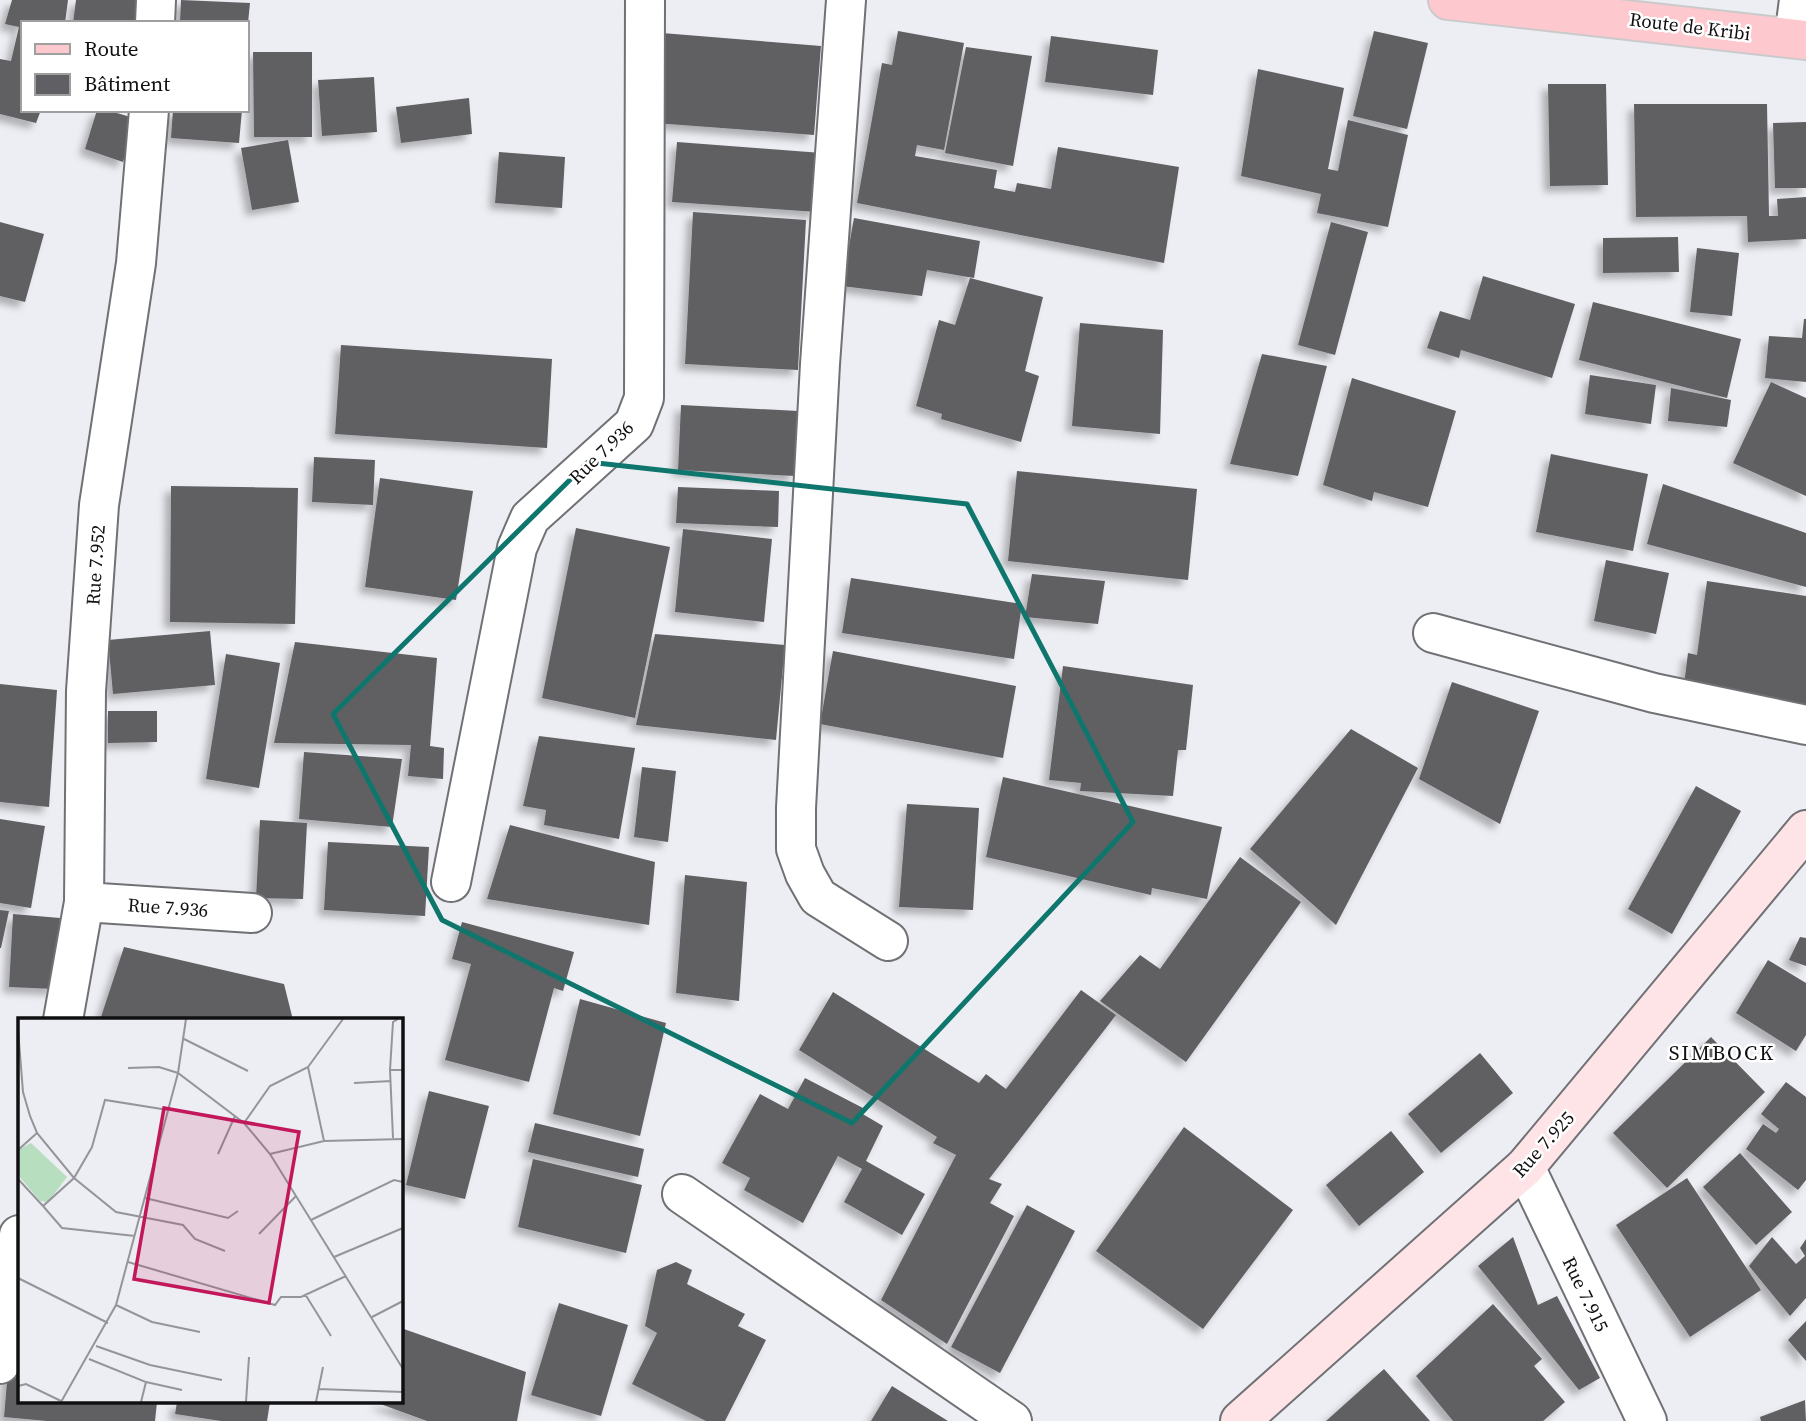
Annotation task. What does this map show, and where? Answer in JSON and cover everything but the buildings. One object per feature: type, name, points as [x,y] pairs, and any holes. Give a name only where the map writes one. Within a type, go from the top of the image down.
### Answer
[{"type":"main road","name":"Route de Kribi","points":[[1448,0],[1800,39]]},
{"type":"street","points":[[155,21],[156,0]]},
{"type":"street","name":"Rue 7.936","points":[[451,881],[517,548],[530,518],[634,424],[644,398],[645,0]]},
{"type":"street","points":[[846,0],[820,364],[796,849],[805,874],[818,897],[888,941]]},
{"type":"street","points":[[1799,0],[1800,39]]},
{"type":"street","name":"Rue 7.952","points":[[63,1018],[84,902],[86,691],[99,505],[136,264],[149,112]]},
{"type":"street","points":[[1433,633],[1654,693],[1806,725]]},
{"type":"street","name":"Rue 7.925","points":[[1240,1421],[1525,1167],[1804,836]]},
{"type":"street","name":"Rue 7.936","points":[[84,902],[252,913]]},
{"type":"street","name":"Rue 7.915","points":[[1525,1167],[1647,1421]]},
{"type":"street","points":[[682,1194],[1012,1421]]},
{"type":"street","points":[[0,1364],[18,1242]]},
{"type":"highlighted area","points":[[588,462],[967,504],[1133,822],[852,1123],[442,920],[333,714]]},
{"type":"district","name":"SIMBOCK","points":[[1722,1052]]}]
